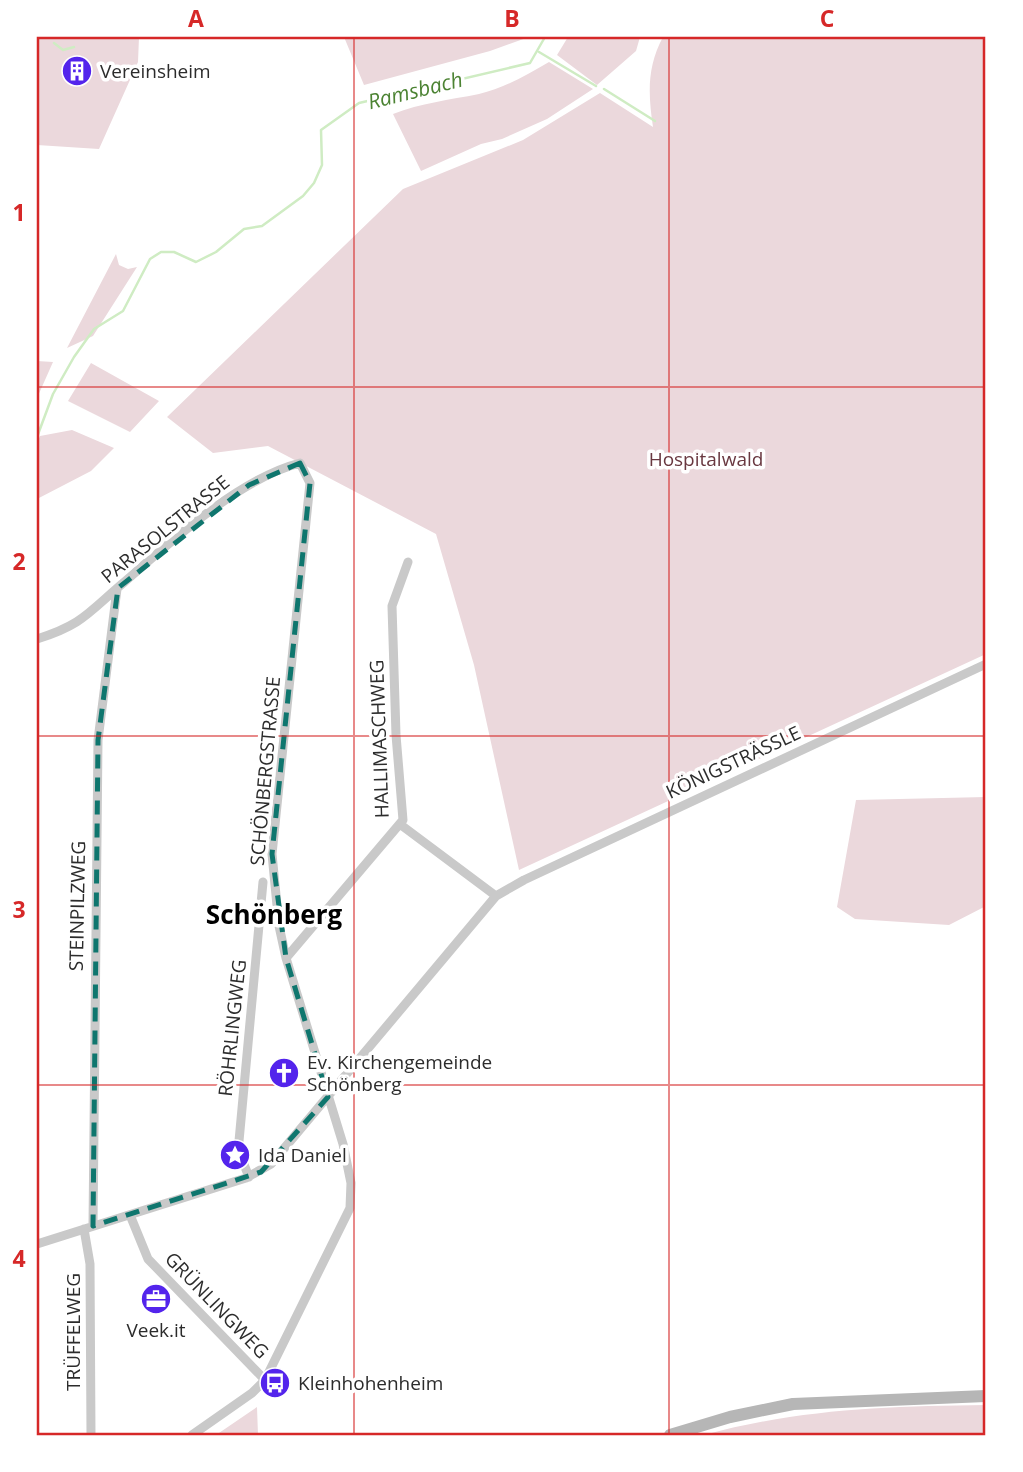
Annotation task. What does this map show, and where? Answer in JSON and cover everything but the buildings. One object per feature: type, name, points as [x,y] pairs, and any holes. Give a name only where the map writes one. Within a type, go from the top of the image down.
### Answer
[{"type":"main road","points":[[670,1435],[730,1417],[793,1404],[986,1396]]},
{"type":"street","name":"PARASOLSTRASSE","points":[[37,639],[64,630],[93,613],[118,588],[193,526],[276,469],[300,463],[310,483]]},
{"type":"street","name":"SCHÖNBERGSTRASSE","points":[[265,1380],[350,1208],[351,1183],[286,958],[279,926],[272,854],[310,483]]},
{"type":"street","name":"HALLIMASCHWEG","points":[[286,958],[313,922],[401,825],[392,606],[408,562]]},
{"type":"street","name":"STEINPILZWEG","points":[[89,1228],[98,740],[118,588]]},
{"type":"street","name":"KÖNIGSTRÄSSLE","points":[[496,896],[524,880],[986,664]]},
{"type":"street","points":[[37,1244],[249,1177],[261,1172],[283,1153],[496,896],[401,825]]},
{"type":"street","name":"RÖHRLINGWEG","points":[[249,1177],[241,1157],[239,1141],[263,882]]},
{"type":"street","name":"GRÜNLINGWEG","points":[[130,1215],[148,1259],[265,1380]]},
{"type":"street","name":"TRÜFFELWEG","points":[[89,1228],[91,1435]]},
{"type":"street","points":[[192,1435],[252,1393],[265,1380]]},
{"type":"highlighted area","points":[[300,463],[310,483],[272,854],[286,958],[328,1097],[261,1172],[93,1226],[98,740],[118,588],[249,485]]},
{"type":"green space","points":[[37,37],[139,37],[138,62],[99,149],[37,145]]},
{"type":"green space","points":[[344,37],[529,37],[490,51],[364,85]]},
{"type":"green space","points":[[568,37],[640,37],[636,51],[597,85],[557,55]]},
{"type":"green space","name":"Hospitalwald","points":[[663,37],[986,37],[986,654],[519,870],[474,665],[436,534],[268,446],[213,453],[167,417],[403,189],[523,140],[600,93],[653,127],[650,103],[651,70]]},
{"type":"green space","points":[[549,62],[593,89],[547,119],[421,171],[393,114],[425,104],[488,91],[515,81]]},
{"type":"green space","points":[[116,254],[119,265],[128,269],[137,267],[93,336],[67,348]]},
{"type":"green space","points":[[37,361],[53,362],[37,398]]},
{"type":"green space","points":[[91,363],[159,401],[130,432],[68,401]]},
{"type":"green space","points":[[72,430],[114,448],[91,471],[37,499],[37,443],[40,436]]},
{"type":"green space","points":[[986,797],[986,906],[949,925],[855,919],[837,907],[856,800]]},
{"type":"green space","points":[[986,1405],[986,1435],[704,1435],[809,1414],[914,1406]]},
{"type":"green space","points":[[257,1407],[258,1435],[216,1435]]},
{"type":"waterway","name":"Ramsbach","points":[[37,437],[53,394],[74,357],[94,329],[123,311],[150,259],[161,252],[174,252],[196,262],[216,252],[244,229],[262,226],[303,196],[314,183],[322,165],[321,130],[359,103],[530,63],[545,37]]},
{"type":"waterway","points":[[54,43],[63,50],[74,47]]},
{"type":"waterway","points":[[539,52],[596,86]]},
{"type":"waterway","points":[[604,89],[655,121]]},
{"type":"place","name":"Vereinsheim","points":[[77,71]]},
{"type":"place","name":"Ev. Kirchengemeinde Schönberg","points":[[284,1073]]},
{"type":"place","name":"Ida Daniel","points":[[235,1155]]},
{"type":"place","name":"Veek.it","points":[[156,1299]]},
{"type":"place","name":"Kleinhohenheim","points":[[275,1383]]},
{"type":"district","name":"Schönberg","points":[[274,914]]}]
